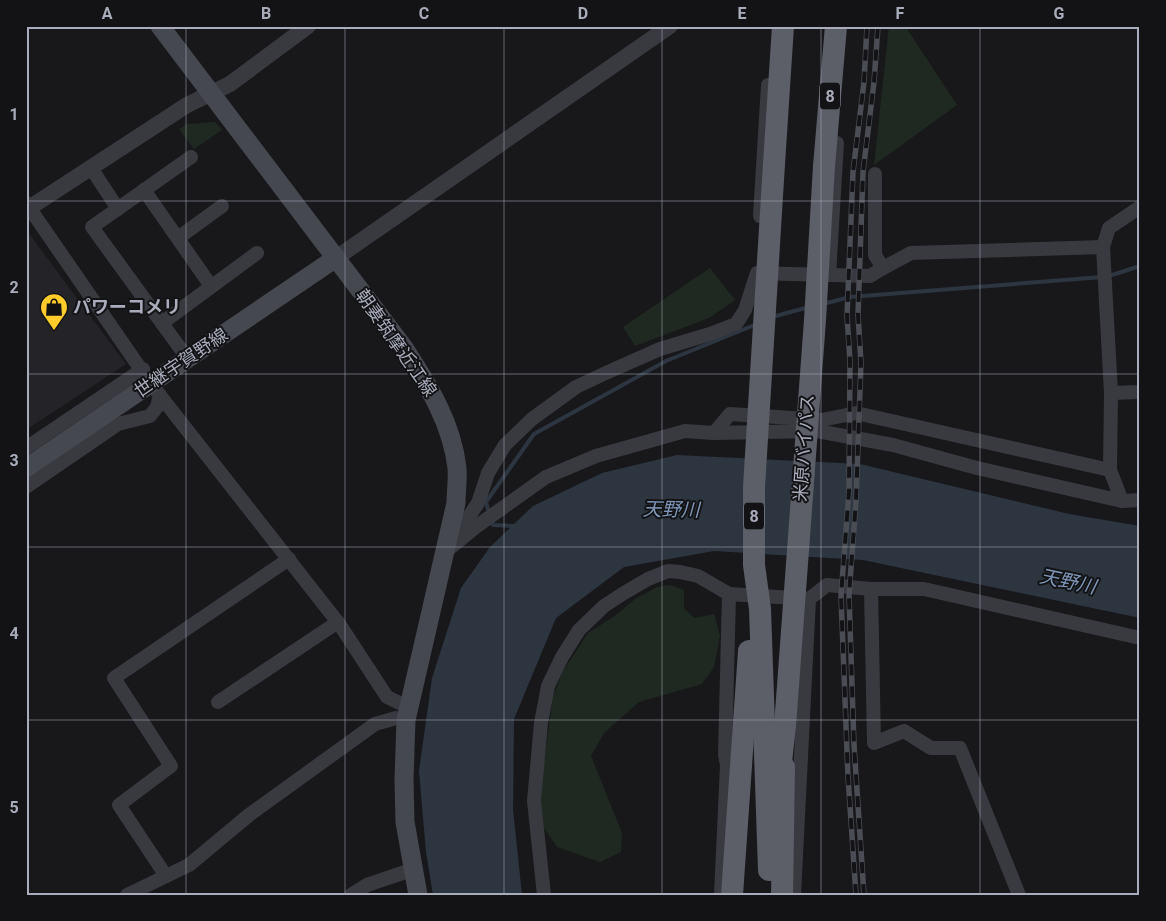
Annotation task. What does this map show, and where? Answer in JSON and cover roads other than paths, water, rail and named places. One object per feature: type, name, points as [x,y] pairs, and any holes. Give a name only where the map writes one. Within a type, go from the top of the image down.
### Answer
[{"type":"highway","name":"米原バイパス","points":[[769,870],[760,609],[754,565],[754,487],[782,26]]},
{"type":"highway","name":"米原バイパス","points":[[767,895],[784,726],[815,320],[824,166],[836,26]]},
{"type":"highway","points":[[732,895],[754,565]]},
{"type":"highway","points":[[782,895],[784,726]]},
{"type":"main road","name":"朝妻筑摩近江線","points":[[160,26],[404,348],[435,397],[447,427],[456,468],[456,503],[407,713],[404,780],[405,822],[418,895]]},
{"type":"main road","name":"世継宇賀野線","points":[[26,468],[336,258]]},
{"type":"street","points":[[127,895],[189,865],[249,815],[374,724],[407,713],[388,696],[338,622],[152,383],[27,207],[91,168],[187,105],[230,84],[308,26]]},
{"type":"street","points":[[445,552],[478,503],[488,473],[505,445],[532,419],[576,387],[660,349],[736,324],[745,310],[757,273],[770,52],[782,26]]},
{"type":"street","points":[[829,275],[842,42],[841,26]]},
{"type":"street","points":[[336,258],[662,28]]},
{"type":"street","points":[[188,359],[92,227],[191,157]]},
{"type":"street","points":[[91,168],[118,209]]},
{"type":"street","points":[[875,174],[875,255],[884,268]]},
{"type":"street","points":[[144,190],[211,286]]},
{"type":"street","points":[[178,238],[222,206]]},
{"type":"street","points":[[1122,501],[1110,470],[1111,393],[1103,247],[1109,228],[1140,206]]},
{"type":"street","points":[[757,273],[870,276],[911,253],[1103,247]]},
{"type":"street","points":[[162,323],[257,253]]},
{"type":"street","points":[[26,448],[152,383]]},
{"type":"street","points":[[26,487],[118,424],[150,416],[156,407],[152,383]]},
{"type":"street","points":[[1111,393],[1140,392]]},
{"type":"street","points":[[714,433],[730,414],[822,420],[856,413],[1110,470]]},
{"type":"street","points":[[445,552],[477,526],[546,477],[596,456],[685,431],[714,433],[817,431],[893,445],[977,468],[1122,501],[1140,500]]},
{"type":"street","points":[[166,876],[119,805],[170,766],[114,678],[289,559]]},
{"type":"street","points":[[544,895],[534,801],[536,767],[546,695],[562,656],[580,630],[604,606],[654,576],[668,571],[680,572],[698,576],[729,594],[809,599],[827,585],[871,589],[924,590],[1140,638]]},
{"type":"street","points":[[871,589],[874,743],[904,732],[931,748],[960,748],[1020,895]]},
{"type":"street","points":[[720,895],[727,765],[725,756],[729,594]]},
{"type":"street","points":[[794,895],[809,599]]},
{"type":"street","points":[[218,702],[338,622]]},
{"type":"street","points":[[351,895],[366,885],[414,869]]},
{"type":"water","name":"天野川","points":[[677,455],[860,464],[1069,514],[1140,526],[1140,618],[863,560],[714,551],[624,567],[556,618],[514,719],[513,809],[522,895],[433,895],[426,852],[419,771],[432,678],[461,588],[490,547],[533,506],[602,473]]},
{"type":"waterway","points":[[1109,276],[1140,266]]},
{"type":"waterway","points":[[823,304],[850,297],[1102,277]]},
{"type":"waterway","points":[[772,317],[809,307]]},
{"type":"waterway","points":[[489,513],[486,502],[534,434],[666,361],[757,324]]},
{"type":"waterway","points":[[491,519],[493,525],[513,526],[516,529]]},
{"type":"railway","points":[[856,895],[848,777],[841,596],[849,491],[850,361],[847,316],[853,172],[864,82],[867,26]]},
{"type":"railway","points":[[864,895],[854,745],[849,595],[856,501],[861,363],[858,315],[863,172],[874,82],[878,26]]},
{"type":"place","name":"パワーコメリ","points":[[54,331]]}]
